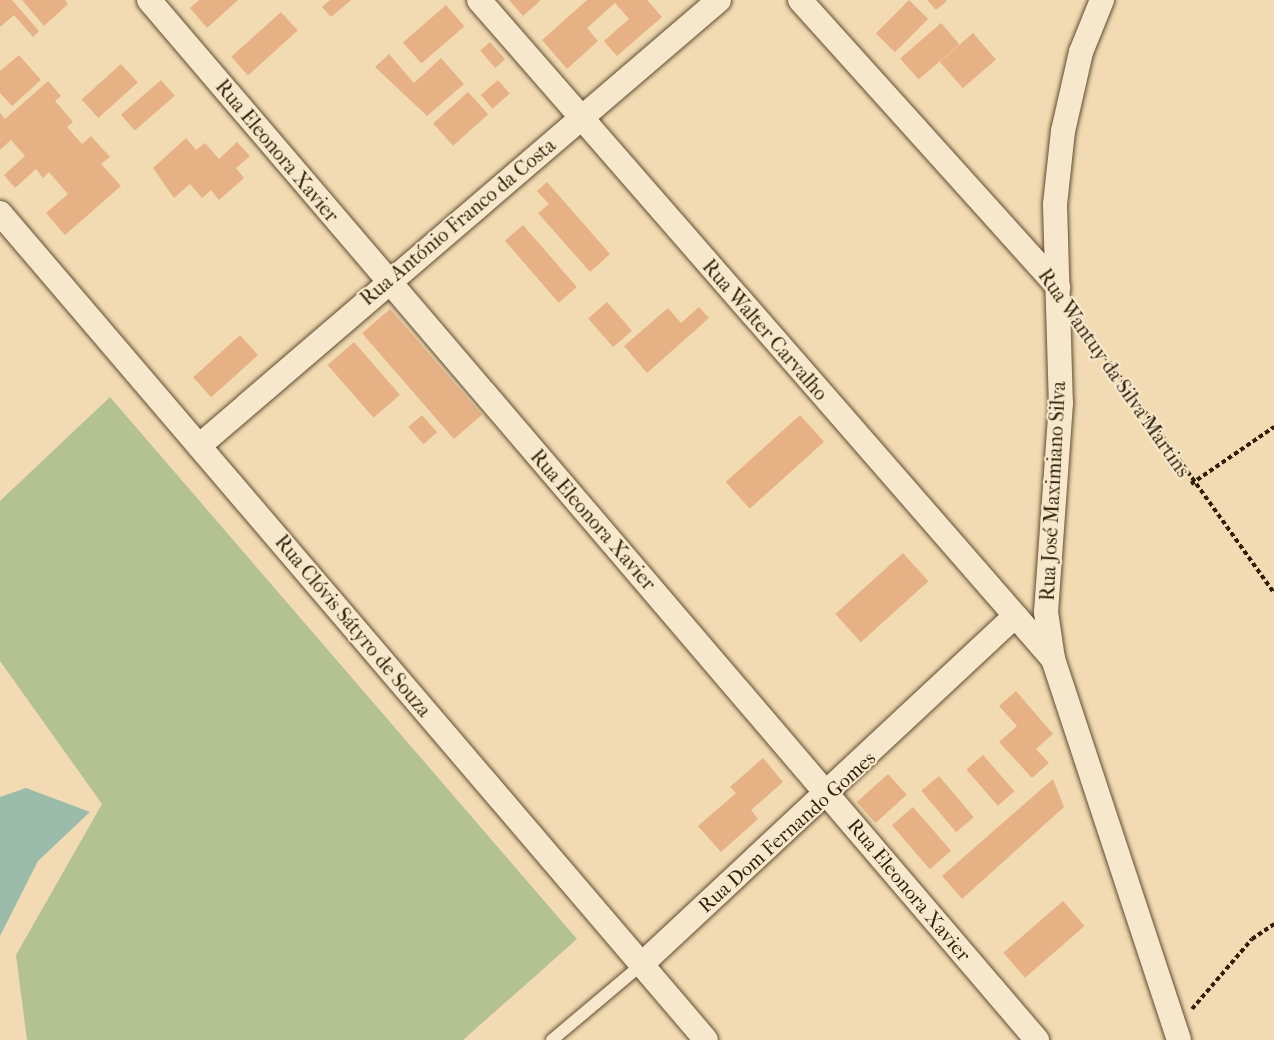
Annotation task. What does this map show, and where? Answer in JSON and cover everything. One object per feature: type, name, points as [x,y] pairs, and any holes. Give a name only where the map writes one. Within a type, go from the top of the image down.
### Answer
[{"type":"street","name":"Rua Eleonora Xavier","points":[[150,0],[1037,1040]]},
{"type":"street","name":"Rua Walter Carvalho","points":[[479,0],[581,121],[1053,659]]},
{"type":"street","name":"Rua António Franco da Costa","points":[[199,446],[387,280],[581,121],[719,0]]},
{"type":"street","name":"Rua Wantuy da Silva Martins","points":[[800,0],[1058,287]]},
{"type":"street","name":"Rua José Maximiano Silva","points":[[1102,0],[1081,52],[1063,132],[1055,205],[1061,404],[1046,612],[1053,659],[1172,1036]]},
{"type":"street","name":"Rua Clóvis Sátyro de Souza","points":[[0,213],[706,1040]]},
{"type":"street","name":"Rua Dom Fernando Gomes","points":[[641,965],[829,795],[1015,616]]},
{"type":"lane","name":"Rua Dom Fernando Gomes","points":[[552,1040],[641,965]]},
{"type":"path","name":"Rua Wantuy da Silva Martins","points":[[1058,287],[1191,484],[1274,593]]},
{"type":"path","points":[[1191,484],[1274,427]]},
{"type":"path","points":[[1172,1036],[1252,939],[1274,924]]},
{"type":"green space","points":[[110,397],[577,939],[463,1040],[27,1040],[16,955],[102,804],[0,661],[0,501]]},
{"type":"shaded area","points":[[26,788],[90,812],[38,861],[0,936],[0,797]]},
{"type":"building","points":[[0,0],[12,0],[39,31],[33,37],[14,15],[0,27]]},
{"type":"building","points":[[22,0],[65,0],[68,4],[44,26]]},
{"type":"building","points":[[199,0],[238,0],[207,28],[190,8]]},
{"type":"building","points":[[330,0],[351,0],[331,17],[322,7]]},
{"type":"building","points":[[509,0],[541,0],[523,16]]},
{"type":"building","points":[[587,0],[647,0],[662,17],[617,56],[604,41],[629,19],[615,3],[587,28],[598,41],[567,69],[542,40]]},
{"type":"building","points":[[909,0],[928,19],[895,52],[876,33]]},
{"type":"building","points":[[927,0],[945,0],[947,1],[936,10]]},
{"type":"building","points":[[446,5],[464,26],[421,64],[403,42]]},
{"type":"building","points":[[281,12],[298,31],[248,75],[231,57]]},
{"type":"building","points":[[941,23],[959,44],[919,80],[900,58]]},
{"type":"building","points":[[973,33],[996,59],[963,88],[940,62]]},
{"type":"building","points":[[490,42],[505,59],[495,68],[480,51]]},
{"type":"building","points":[[389,54],[414,83],[441,58],[464,84],[427,116],[375,67]]},
{"type":"building","points":[[19,55],[41,80],[12,106],[0,93],[0,71]]},
{"type":"building","points":[[121,64],[138,83],[98,118],[82,99]]},
{"type":"building","points":[[161,80],[175,96],[135,131],[121,115]]},
{"type":"building","points":[[498,80],[510,94],[492,109],[481,95]]},
{"type":"building","points":[[48,81],[61,96],[55,101],[73,122],[67,127],[82,144],[91,136],[110,157],[101,164],[121,186],[65,235],[46,213],[68,194],[49,172],[43,178],[36,169],[15,188],[4,175],[25,156],[11,140],[0,150],[0,113],[5,119]]},
{"type":"building","points":[[468,92],[488,114],[453,146],[433,123]]},
{"type":"building","points":[[186,138],[196,150],[205,143],[219,159],[237,142],[250,156],[236,168],[244,178],[219,200],[211,190],[202,198],[190,184],[174,198],[153,168]]},
{"type":"building","points":[[547,182],[610,254],[590,272],[538,213],[549,204],[537,191]]},
{"type":"building","points":[[523,225],[577,287],[559,303],[505,241]]},
{"type":"building","points":[[607,302],[632,331],[613,347],[588,318]]},
{"type":"building","points":[[699,307],[709,318],[647,373],[624,346],[668,308],[681,323]]},
{"type":"building","points":[[390,309],[482,415],[454,439],[362,333]]},
{"type":"building","points":[[240,335],[258,355],[211,397],[193,377]]},
{"type":"building","points":[[354,342],[400,395],[374,418],[328,365]]},
{"type":"building","points":[[422,415],[437,432],[424,444],[408,427]]},
{"type":"building","points":[[800,415],[824,442],[750,509],[726,482]]},
{"type":"building","points":[[903,553],[928,581],[861,642],[835,614]]},
{"type":"building","points":[[1016,691],[1053,734],[1036,749],[1049,763],[1032,778],[999,742],[1017,726],[999,706]]},
{"type":"building","points":[[983,755],[1014,791],[998,806],[966,769]]},
{"type":"building","points":[[763,758],[783,782],[751,810],[758,819],[721,852],[698,826],[736,793],[730,787]]},
{"type":"building","points":[[888,774],[907,795],[876,823],[857,802]]},
{"type":"building","points":[[939,776],[974,817],[956,832],[921,791]]},
{"type":"building","points":[[1053,779],[1064,807],[962,899],[942,876]]},
{"type":"building","points":[[913,807],[951,851],[930,869],[892,825]]},
{"type":"building","points":[[1063,901],[1085,926],[1025,978],[1003,953]]}]
